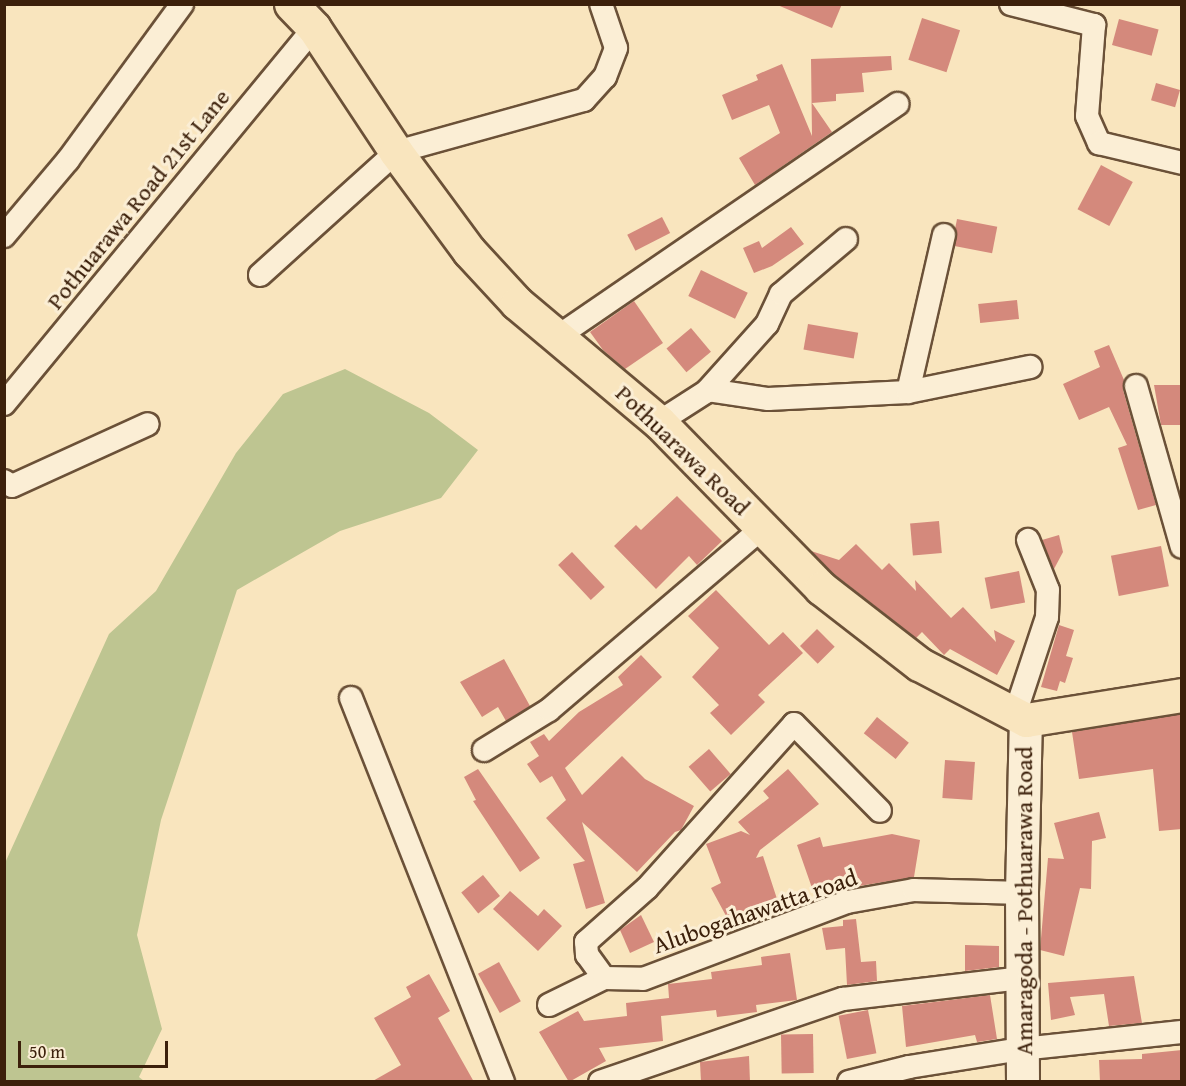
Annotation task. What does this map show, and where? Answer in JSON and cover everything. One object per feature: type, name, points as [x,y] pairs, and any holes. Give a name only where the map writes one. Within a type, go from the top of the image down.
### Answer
[{"type":"main road","name":"Pothuarawa Road","points":[[291,4],[314,28],[396,152],[468,251],[517,303],[560,335],[659,422],[821,588],[919,664],[1021,717]]},
{"type":"main road","points":[[1021,717],[1182,695]]},
{"type":"street","points":[[4,236],[68,160],[182,4]]},
{"type":"street","points":[[260,274],[396,152],[584,100],[605,77],[616,48],[601,4]]},
{"type":"street","points":[[1011,4],[1096,15],[1087,116],[1099,143],[1182,163]]},
{"type":"street","name":"Pothuarawa Road 21st Lane","points":[[4,404],[314,28]]},
{"type":"street","points":[[560,335],[897,104]]},
{"type":"street","points":[[908,392],[944,235]]},
{"type":"street","points":[[659,422],[708,390],[767,324],[781,294],[846,239]]},
{"type":"street","points":[[708,390],[768,399],[908,392],[1030,367]]},
{"type":"street","points":[[1136,386],[1182,547]]},
{"type":"street","points":[[4,481],[12,486],[148,424]]},
{"type":"street","points":[[484,750],[549,710],[762,528]]},
{"type":"street","points":[[1021,717],[1047,617],[1048,590],[1028,540]]},
{"type":"street","points":[[351,698],[503,1082]]},
{"type":"street","name":"Amaragoda - Pothuarawa Road","points":[[1021,717],[1023,1082]]},
{"type":"street","points":[[604,978],[587,955],[586,942],[647,888],[794,724],[879,811]]},
{"type":"street","name":"Alubogahawatta road","points":[[549,1005],[604,978],[643,979],[847,902],[914,890],[1022,893]]},
{"type":"street","points":[[600,1082],[843,999],[1023,978]]},
{"type":"street","points":[[849,1082],[909,1067],[1022,1049],[1182,1032]]},
{"type":"green space","points":[[345,369],[429,413],[478,450],[441,498],[340,531],[237,590],[161,820],[137,935],[162,1029],[139,1077],[144,1081],[5,1081],[5,863],[109,634],[156,591],[236,453],[283,394]]},
{"type":"building","points":[[775,4],[842,4],[832,28]]},
{"type":"building","points":[[922,18],[960,30],[946,72],[908,60]]},
{"type":"building","points":[[1119,19],[1159,30],[1152,56],[1112,45]]},
{"type":"building","points":[[891,56],[892,70],[862,73],[864,92],[836,94],[836,101],[812,103],[832,132],[755,185],[739,158],[780,133],[769,105],[732,120],[722,95],[758,80],[756,75],[782,64],[812,136],[811,59]]},
{"type":"building","points":[[1156,83],[1180,90],[1175,107],[1151,100]]},
{"type":"building","points":[[1101,165],[1133,182],[1109,226],[1078,209]]},
{"type":"building","points":[[662,217],[670,233],[635,251],[627,235]]},
{"type":"building","points":[[957,219],[997,227],[992,253],[952,246]]},
{"type":"building","points":[[791,227],[804,244],[772,266],[754,273],[743,248],[759,241],[762,248]]},
{"type":"building","points":[[701,270],[748,293],[735,319],[688,296]]},
{"type":"building","points":[[1017,300],[1019,319],[980,323],[978,304]]},
{"type":"building","points":[[634,301],[663,343],[625,369],[603,350],[590,332]]},
{"type":"building","points":[[808,324],[858,333],[854,358],[803,350]]},
{"type":"building","points":[[691,328],[711,352],[686,372],[666,349]]},
{"type":"building","points":[[1109,345],[1124,380],[1123,390],[1156,505],[1138,510],[1118,448],[1127,445],[1109,407],[1079,420],[1063,384],[1100,367],[1094,351]]},
{"type":"building","points":[[1154,385],[1180,385],[1181,425],[1161,425]]},
{"type":"building","points":[[677,496],[722,541],[697,565],[689,556],[656,589],[614,546],[636,525],[641,530]]},
{"type":"building","points":[[939,521],[942,553],[913,555],[910,524]]},
{"type":"building","points":[[1059,535],[1063,552],[1054,569],[1042,540]]},
{"type":"building","points":[[856,544],[882,570],[889,563],[916,591],[915,580],[951,618],[963,607],[996,642],[994,630],[1015,641],[997,675],[950,649],[944,655],[922,632],[916,638],[834,574],[811,551],[839,560]]},
{"type":"building","points":[[1161,546],[1169,586],[1119,596],[1111,556]]},
{"type":"building","points":[[572,552],[605,587],[591,600],[558,565]]},
{"type":"building","points":[[1019,571],[1025,602],[991,609],[985,578]]},
{"type":"building","points":[[716,590],[769,645],[783,632],[803,653],[758,695],[765,702],[731,735],[710,713],[719,705],[692,677],[719,648],[688,616]]},
{"type":"building","points":[[1059,625],[1074,630],[1066,656],[1073,658],[1065,683],[1060,681],[1057,691],[1041,687]]},
{"type":"building","points":[[817,629],[835,647],[818,664],[800,646]]},
{"type":"building","points":[[641,655],[662,677],[565,768],[582,795],[622,756],[645,779],[694,806],[681,830],[675,832],[637,872],[582,822],[605,903],[586,909],[573,864],[585,861],[546,818],[566,800],[552,776],[540,783],[527,764],[539,756],[530,742],[544,734],[549,741],[579,712],[623,685],[618,677]]},
{"type":"building","points":[[504,659],[530,706],[506,721],[498,707],[482,717],[460,682]]},
{"type":"building","points":[[1180,714],[1182,829],[1159,831],[1153,769],[1079,779],[1072,732]]},
{"type":"building","points":[[877,717],[909,743],[896,759],[864,733]]},
{"type":"building","points":[[709,749],[731,774],[710,792],[689,767]]},
{"type":"building","points":[[945,760],[975,762],[972,800],[942,798]]},
{"type":"building","points":[[478,769],[540,858],[520,872],[473,801],[476,800],[464,777]]},
{"type":"building","points":[[788,769],[819,804],[760,850],[756,858],[763,856],[779,905],[732,927],[711,888],[721,883],[706,844],[741,831],[750,835],[738,822],[769,798],[763,791]]},
{"type":"building","points":[[1099,812],[1106,838],[1092,841],[1091,889],[1080,888],[1064,956],[1040,950],[1048,858],[1064,859],[1054,823]]},
{"type":"building","points":[[892,834],[920,840],[914,877],[847,888],[845,876],[812,888],[797,845],[820,837],[823,847]]},
{"type":"building","points":[[483,875],[500,896],[478,914],[461,893]]},
{"type":"building","points":[[510,891],[538,916],[544,909],[562,926],[538,951],[493,909]]},
{"type":"building","points":[[641,915],[654,942],[630,953],[620,930]]},
{"type":"building","points":[[856,919],[861,962],[876,961],[877,981],[847,985],[845,948],[826,950],[822,928],[843,926],[843,920]]},
{"type":"building","points":[[965,945],[999,946],[999,967],[965,971]]},
{"type":"building","points":[[790,953],[797,1000],[756,1005],[757,1012],[717,1017],[716,1010],[661,1016],[663,1041],[599,1048],[606,1061],[569,1082],[539,1032],[578,1011],[584,1021],[627,1016],[626,1003],[669,998],[668,984],[712,979],[711,972],[762,965],[761,957]]},
{"type":"building","points":[[499,962],[521,1001],[500,1013],[478,974]]},
{"type":"building","points":[[429,974],[450,1011],[438,1018],[474,1082],[371,1082],[401,1065],[374,1018],[411,997],[406,987]]},
{"type":"building","points":[[1134,976],[1142,1023],[1109,1026],[1104,994],[1070,997],[1075,1015],[1051,1020],[1048,983]]},
{"type":"building","points":[[990,995],[997,1039],[977,1042],[975,1035],[906,1047],[902,1006]]},
{"type":"building","points":[[868,1010],[876,1053],[847,1059],[839,1016]]},
{"type":"building","points":[[813,1034],[814,1073],[782,1074],[781,1035]]},
{"type":"building","points":[[1182,1050],[1182,1082],[1100,1082],[1099,1060],[1142,1059],[1142,1054]]},
{"type":"building","points":[[749,1056],[750,1082],[701,1082],[700,1062]]}]
